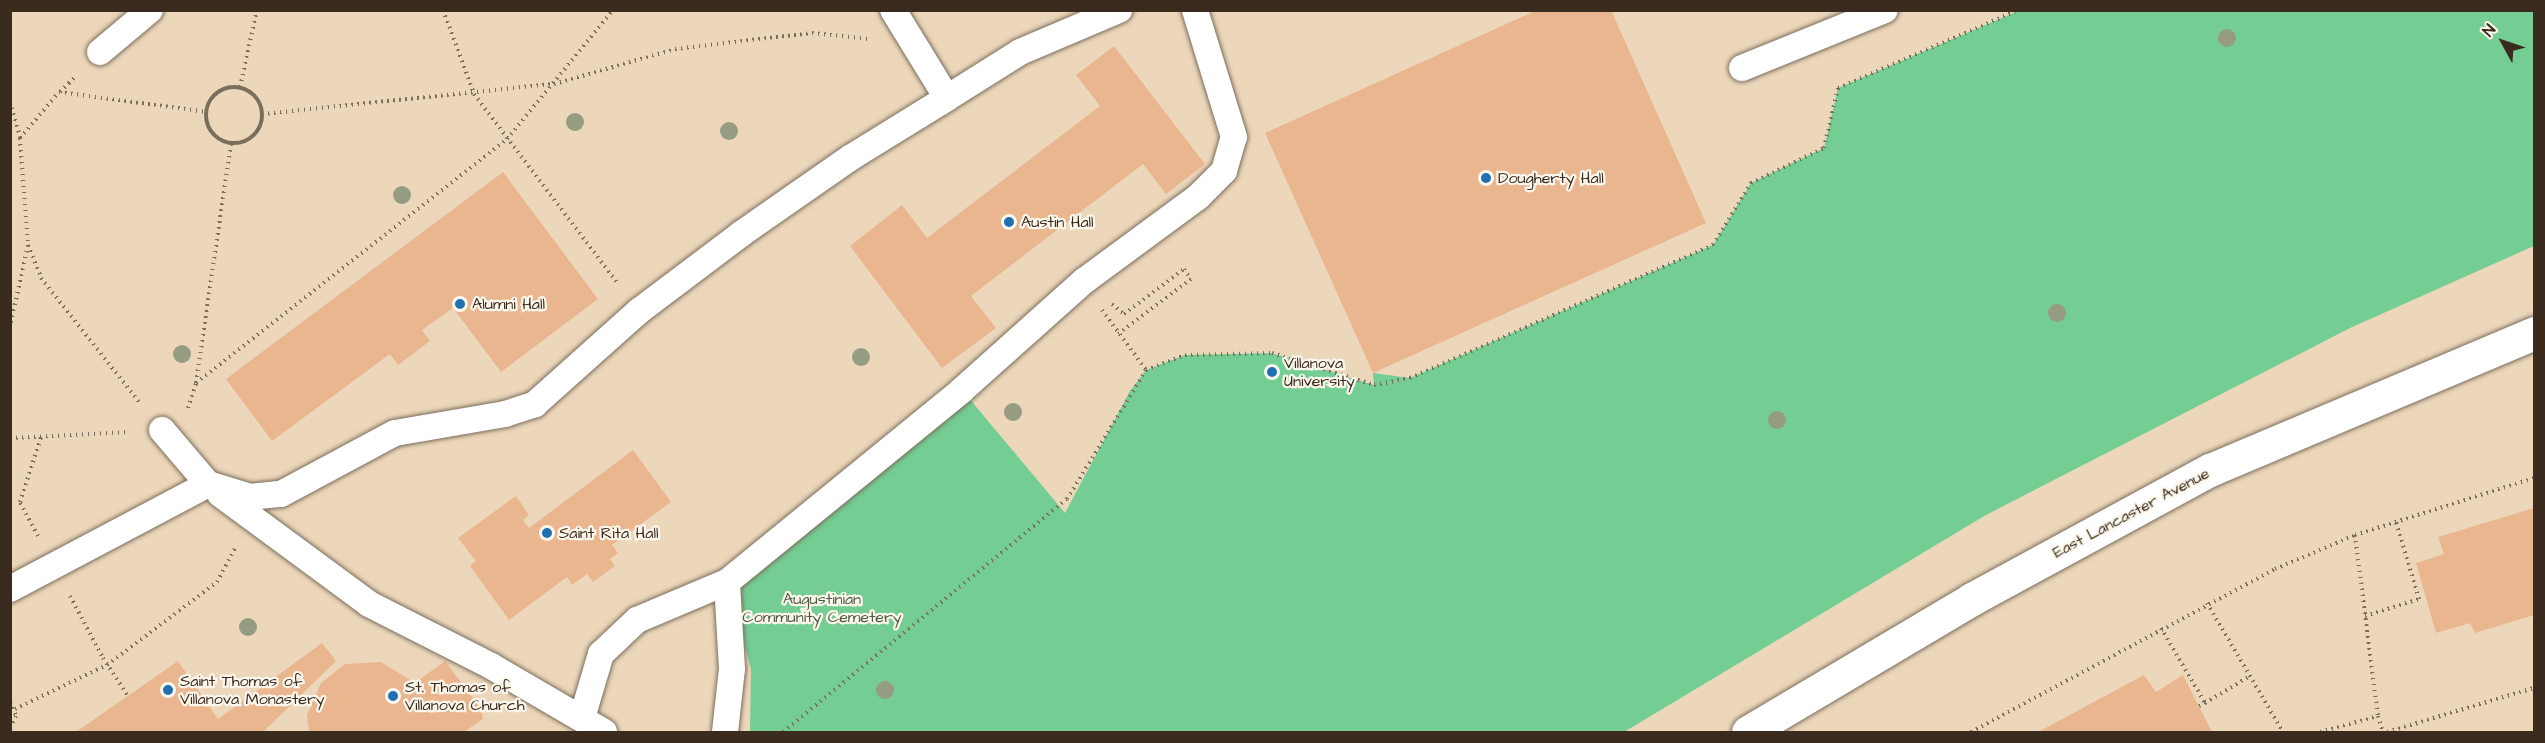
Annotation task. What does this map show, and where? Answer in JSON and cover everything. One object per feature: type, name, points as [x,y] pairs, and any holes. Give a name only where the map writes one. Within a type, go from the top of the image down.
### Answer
[{"type":"highway","name":"East Lancaster Avenue","points":[[1748,732],[1972,599],[2210,470],[2535,333]]},
{"type":"lane","points":[[100,52],[150,10]]},
{"type":"lane","points":[[893,10],[947,98]]},
{"type":"lane","points":[[10,589],[208,484],[250,497],[281,494],[395,433],[506,414],[535,404],[639,311],[850,158],[1048,38],[1119,10]]},
{"type":"lane","points":[[582,718],[601,654],[637,620],[727,582],[962,390],[1084,281],[1198,197],[1224,171],[1234,137],[1195,10]]},
{"type":"lane","points":[[1742,68],[1885,10]]},
{"type":"lane","points":[[168,439],[208,484],[369,604],[490,666],[604,732]]},
{"type":"lane","points":[[725,732],[732,669],[727,582]]},
{"type":"path","points":[[240,87],[257,10]]},
{"type":"path","points":[[443,10],[474,94],[639,311]]},
{"type":"path","points":[[196,383],[507,139],[613,10]]},
{"type":"path","points":[[783,732],[1066,499],[1146,370],[1185,355],[1272,353],[1374,385],[1410,378],[1713,245],[1751,183],[1824,148],[1838,88],[2018,10]]},
{"type":"path","points":[[262,114],[554,84],[675,49],[812,33],[914,44]]},
{"type":"path","points":[[240,87],[255,96],[262,114],[254,135],[231,143],[209,129],[206,112],[218,92],[240,87]]},
{"type":"path","points":[[20,138],[59,92],[206,112]]},
{"type":"path","points":[[10,102],[20,138],[28,245],[10,327]]},
{"type":"path","points":[[168,439],[196,383],[231,143]]},
{"type":"path","points":[[28,245],[41,278],[168,439]]},
{"type":"path","points":[[1084,281],[1124,314],[1184,269],[1191,279],[1118,334]]},
{"type":"path","points":[[1084,281],[1118,334],[1146,370]]},
{"type":"path","points":[[10,438],[168,439]]},
{"type":"path","points":[[1971,732],[2207,603],[2355,535],[2535,478]]},
{"type":"path","points":[[10,728],[15,709],[107,665],[217,582],[238,541],[246,513]]},
{"type":"path","points":[[2365,616],[2419,599],[2396,522]]},
{"type":"path","points":[[2355,535],[2378,716],[2385,732],[2535,688]]},
{"type":"path","points":[[2207,603],[2283,732]]},
{"type":"path","points":[[2161,628],[2205,703]]},
{"type":"path","points":[[2199,706],[2250,676]]},
{"type":"path","points":[[10,702],[15,709]]},
{"type":"path","points":[[2320,732],[2378,716]]},
{"type":"shaded area","name":"Villanova University","points":[[11,11],[2534,11],[2534,732],[11,732]]},
{"type":"green space","name":"Augustinian Community Cemetery","points":[[2018,11],[2534,11],[2534,246],[2350,328],[1986,515],[1624,732],[750,732],[751,669],[727,582],[962,390],[1065,513],[1130,391],[1146,370],[1185,355],[1272,353],[1374,385],[1373,373],[1410,378],[1713,245],[1751,183],[1824,148],[1838,88]]},
{"type":"building","name":"Dougherty Hall","points":[[1537,10],[1611,10],[1706,223],[1373,373],[1265,133]]},
{"type":"building","name":"Austin Hall","points":[[1114,46],[1205,164],[1166,194],[1143,164],[971,296],[996,328],[942,368],[850,246],[902,205],[927,238],[1100,106],[1076,75]]},
{"type":"building","name":"Alumni Hall","points":[[503,172],[598,299],[501,372],[453,308],[422,330],[430,341],[398,365],[390,354],[272,441],[226,379]]},
{"type":"building","name":"Saint Rita Hall","points":[[633,450],[671,502],[612,545],[618,553],[610,559],[615,566],[593,582],[587,574],[572,585],[567,577],[509,620],[470,566],[476,561],[458,538],[516,496],[529,515],[523,520],[529,528]]},
{"type":"building","points":[[2534,508],[2534,615],[2475,633],[2470,623],[2436,633],[2416,563],[2444,554],[2438,537]]},
{"type":"building","name":"Saint Thomas of Villanova Monastery","points":[[322,643],[336,661],[263,732],[76,732],[178,661],[218,719]]},
{"type":"building","name":"St. Thomas of Villanova Church","points":[[445,661],[481,709],[483,719],[464,732],[309,732],[307,715],[321,683],[345,664],[381,662],[415,683]]},
{"type":"building","points":[[2144,675],[2156,692],[2183,675],[2212,732],[2038,732]]},
{"type":"place","name":"Dougherty Hall","points":[[1486,178]]},
{"type":"place","name":"Austin Hall","points":[[1009,222]]},
{"type":"place","name":"Alumni Hall","points":[[460,304]]},
{"type":"place","name":"Villanova University","points":[[1272,372]]},
{"type":"place","name":"Saint Rita Hall","points":[[547,533]]},
{"type":"place","name":"Saint Thomas of Villanova Monastery","points":[[168,690]]},
{"type":"place","name":"St. Thomas of Villanova Church","points":[[393,696]]}]
